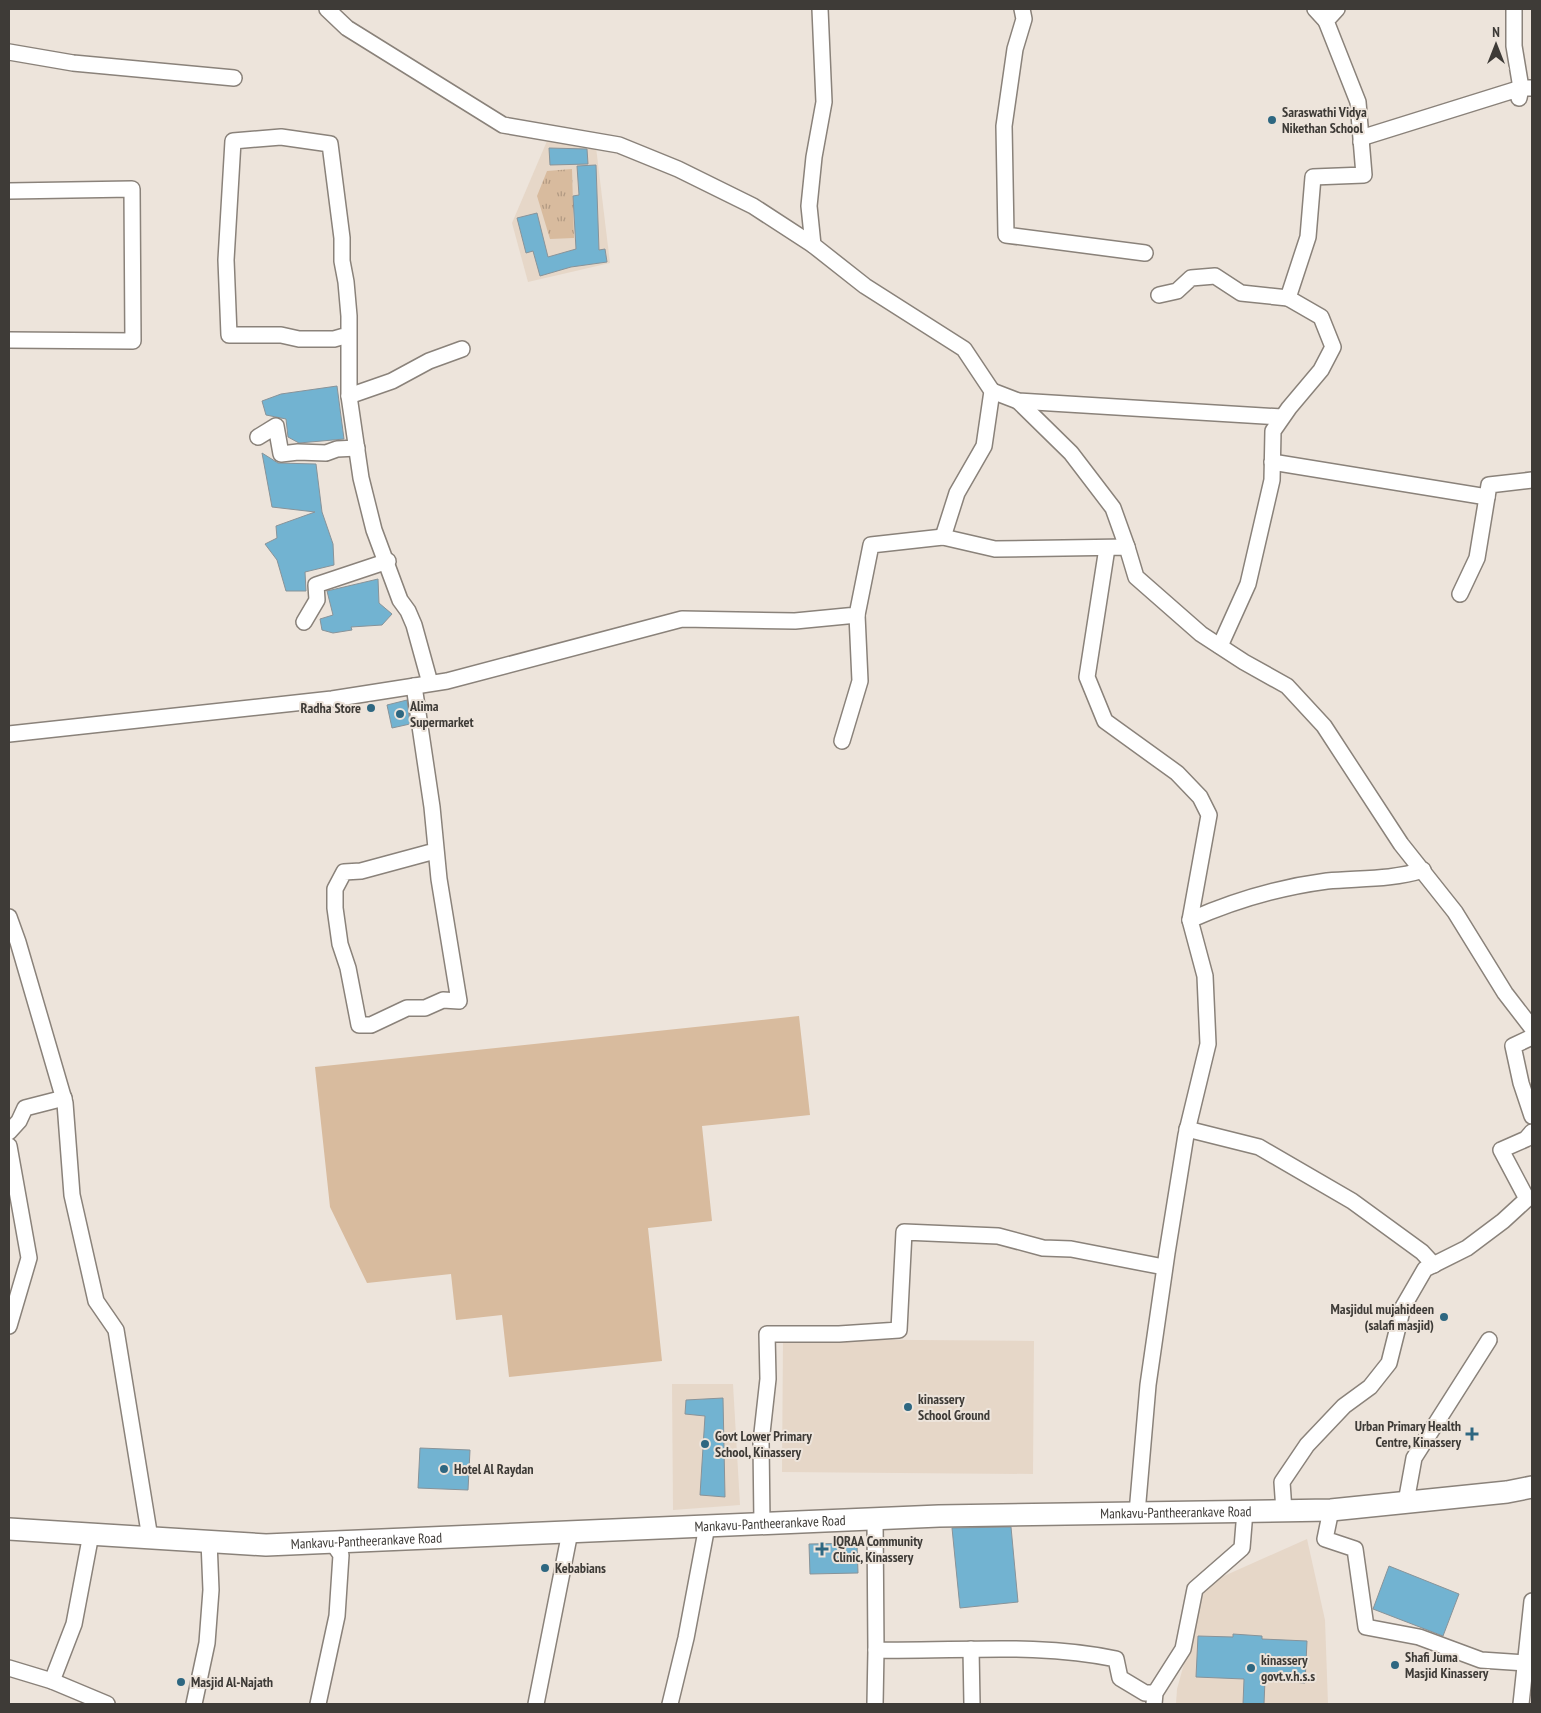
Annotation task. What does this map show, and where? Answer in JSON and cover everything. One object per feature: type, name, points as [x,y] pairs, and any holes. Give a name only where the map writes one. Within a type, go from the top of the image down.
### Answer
[{"type":"main road","name":"Mankavu-Pantheerankave Road","points":[[9,1529],[266,1545],[875,1519],[1331,1510],[1507,1492],[1532,1487]]},
{"type":"street","points":[[327,9],[347,28],[503,124],[619,145],[678,169],[753,206],[813,245],[866,286],[964,349],[992,391],[1018,401],[1282,418]]},
{"type":"street","points":[[813,245],[809,206],[814,156],[824,102],[820,9]]},
{"type":"street","points":[[1022,9],[1024,19],[1015,49],[1004,126],[1006,236],[1145,253]]},
{"type":"street","points":[[1288,298],[1308,237],[1313,177],[1364,175],[1358,102],[1326,21],[1315,9]]},
{"type":"street","points":[[1326,21],[1337,9]]},
{"type":"street","points":[[1361,142],[1364,136],[1524,91],[1514,46],[1514,9]]},
{"type":"street","points":[[9,52],[73,63],[234,78]]},
{"type":"street","points":[[348,336],[334,339],[229,336],[226,260],[233,141],[281,137],[330,144],[342,238],[342,261],[346,282],[348,336],[349,396],[361,478],[374,530],[388,562],[400,600],[414,624],[430,683]]},
{"type":"street","points":[[9,191],[132,189],[133,341],[9,340]]},
{"type":"street","points":[[1158,295],[1176,291],[1191,278],[1215,276],[1241,293],[1288,298],[1320,317],[1333,347],[1320,370],[1273,431],[1272,480],[1248,584],[1220,646]]},
{"type":"street","points":[[349,396],[392,380],[429,361],[462,349]]},
{"type":"street","points":[[943,537],[957,493],[984,446],[992,391]]},
{"type":"street","points":[[1018,401],[1071,453],[1113,508],[1136,577],[1202,634],[1287,686],[1324,726],[1402,844],[1456,912],[1505,993],[1532,1028]]},
{"type":"street","points":[[258,437],[276,426],[281,454],[298,452],[326,453],[337,449],[357,448]]},
{"type":"street","points":[[1272,462],[1487,497]]},
{"type":"street","points":[[1460,594],[1477,558],[1489,485],[1532,480]]},
{"type":"street","points":[[842,741],[860,680],[857,615],[871,545],[943,537],[995,549],[1127,547]]},
{"type":"street","points":[[1107,548],[1087,677],[1105,721],[1177,773],[1200,797],[1209,815],[1190,920],[1205,976],[1208,1044],[1187,1129],[1164,1267],[1148,1385],[1137,1513]]},
{"type":"street","points":[[304,622],[317,600],[316,585],[388,562]]},
{"type":"street","points":[[9,734],[332,699],[414,686],[682,619],[794,621],[857,615]]},
{"type":"street","points":[[414,686],[432,807],[435,850],[459,1001],[443,1000],[425,1008],[407,1008],[371,1024],[359,1024],[348,968],[340,944],[335,889],[344,872],[361,871],[435,850]]},
{"type":"street","points":[[1190,920],[1212,910],[1296,886],[1328,881],[1405,876],[1423,870]]},
{"type":"street","points":[[9,917],[14,944],[64,1098],[72,1194],[96,1301],[116,1330],[150,1538]]},
{"type":"street","points":[[1532,1037],[1513,1046],[1521,1083],[1532,1116]]},
{"type":"street","points":[[9,1132],[19,1121],[25,1108],[64,1098]]},
{"type":"street","points":[[1187,1129],[1258,1147],[1352,1200],[1422,1252],[1434,1265]]},
{"type":"street","points":[[1284,1511],[1282,1482],[1307,1445],[1344,1406],[1370,1387],[1389,1363],[1402,1307],[1425,1269],[1467,1248],[1528,1199],[1502,1150],[1526,1139],[1532,1132]]},
{"type":"street","points":[[9,1146],[29,1258],[9,1326]]},
{"type":"street","points":[[762,1524],[761,1442],[768,1379],[766,1334],[839,1334],[899,1330],[904,1232],[998,1236],[1043,1248],[1071,1249],[1164,1267]]},
{"type":"street","points":[[1406,1502],[1414,1458],[1489,1340]]},
{"type":"street","points":[[1331,1510],[1325,1539],[1355,1550],[1366,1627],[1419,1637],[1481,1660],[1526,1663]]},
{"type":"street","points":[[876,1650],[1044,1650],[1116,1659],[1120,1678],[1154,1699],[1183,1650],[1195,1589],[1242,1548],[1245,1511]]},
{"type":"street","points":[[875,1519],[875,1704]]},
{"type":"street","points":[[670,1704],[707,1526]]},
{"type":"street","points":[[536,1704],[570,1532]]},
{"type":"street","points":[[52,1681],[74,1624],[91,1534]]},
{"type":"street","points":[[194,1704],[207,1644],[212,1590],[209,1541]]},
{"type":"street","points":[[318,1704],[338,1616],[341,1555],[332,1542]]},
{"type":"street","points":[[1521,1704],[1532,1601]]},
{"type":"street","points":[[971,1649],[972,1704]]},
{"type":"street","points":[[9,1668],[52,1681],[107,1704]]},
{"type":"shaded area","points":[[595,139],[610,263],[528,282],[512,223],[547,141]]},
{"type":"shaded area","name":"kinassery School Ground","points":[[783,1339],[1034,1341],[1033,1474],[782,1472]]},
{"type":"shaded area","name":"Govt Lower Primary School, Kinassery","points":[[672,1384],[733,1384],[740,1505],[673,1510]]},
{"type":"shaded area","points":[[1307,1539],[1325,1620],[1328,1704],[1176,1704],[1177,1689],[1206,1584]]},
{"type":"green space","points":[[572,169],[574,238],[550,239],[537,196],[547,171]]},
{"type":"green space","points":[[799,1016],[810,1115],[702,1126],[712,1221],[648,1228],[662,1361],[509,1377],[502,1315],[456,1320],[451,1274],[367,1283],[330,1207],[315,1067]]},
{"type":"building","points":[[549,148],[587,149],[588,164],[550,165]]},
{"type":"building","points":[[596,165],[599,250],[605,249],[607,262],[571,267],[540,276],[533,251],[526,253],[517,218],[537,213],[548,257],[576,249],[573,196],[579,195],[577,166]]},
{"type":"building","points":[[337,386],[344,439],[299,443],[288,437],[286,419],[266,415],[262,401],[281,394]]},
{"type":"building","points":[[262,453],[278,463],[316,464],[322,512],[333,544],[334,565],[305,572],[306,591],[286,591],[277,560],[265,544],[277,538],[276,526],[315,512],[272,507]]},
{"type":"building","points":[[378,579],[379,603],[392,614],[382,625],[351,627],[352,630],[333,633],[322,630],[320,619],[333,615],[327,591]]},
{"type":"building","name":"Alima Supermarket","points":[[407,700],[410,724],[392,728],[387,705]]},
{"type":"building","points":[[723,1398],[725,1497],[700,1495],[705,1416],[685,1414],[686,1400]]},
{"type":"building","name":"Hotel Al Raydan","points":[[420,1448],[470,1450],[468,1490],[418,1488]]},
{"type":"building","points":[[1011,1527],[1018,1602],[960,1608],[952,1528]]},
{"type":"building","points":[[857,1543],[858,1573],[810,1574],[809,1544]]},
{"type":"building","points":[[1389,1566],[1459,1594],[1443,1636],[1373,1609]]},
{"type":"building","name":"kinassery govt.v.h.s.s","points":[[1233,1634],[1262,1636],[1262,1639],[1307,1641],[1305,1683],[1265,1680],[1264,1704],[1243,1704],[1244,1679],[1196,1677],[1198,1636],[1233,1637]]},
{"type":"place","name":"Saraswathi Vidya Nikethan School","points":[[1272,120]]},
{"type":"place","name":"Radha Store","points":[[371,708]]},
{"type":"place","name":"Alima Supermarket","points":[[400,714]]},
{"type":"place","name":"Masjidul mujahideen (salafi masjid)","points":[[1444,1317]]},
{"type":"place","name":"kinassery School Ground","points":[[908,1407]]},
{"type":"place","name":"Urban Primary Health Centre, Kinassery","points":[[1472,1434]]},
{"type":"place","name":"Govt Lower Primary School, Kinassery","points":[[705,1444]]},
{"type":"place","name":"Hotel Al Raydan","points":[[444,1469]]},
{"type":"place","name":"IQRAA Community Clinic, Kinassery","points":[[822,1549]]},
{"type":"place","name":"Kebabians","points":[[545,1568]]},
{"type":"place","name":"Shafi Juma Masjid Kinassery","points":[[1395,1665]]},
{"type":"place","name":"kinassery govt.v.h.s.s","points":[[1251,1668]]},
{"type":"place","name":"Masjid Al-Najath","points":[[181,1682]]}]
